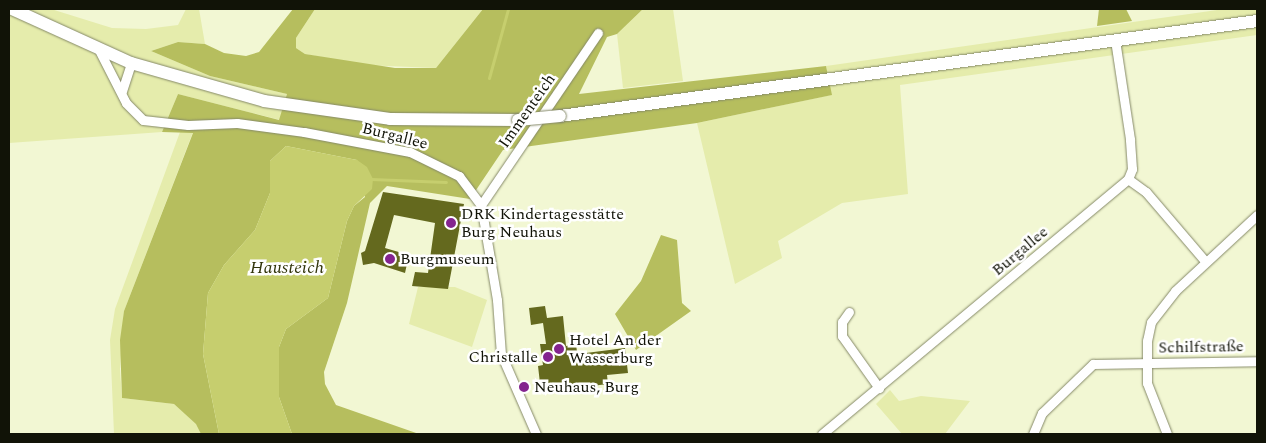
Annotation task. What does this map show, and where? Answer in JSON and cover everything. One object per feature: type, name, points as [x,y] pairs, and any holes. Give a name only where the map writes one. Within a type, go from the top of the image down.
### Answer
[{"type":"street","points":[[12,9],[131,63],[210,88],[337,114],[425,120],[518,120],[560,116],[1257,21]]},
{"type":"street","name":"Immenteich","points":[[481,205],[598,33]]},
{"type":"street","points":[[1115,40],[1130,148],[1128,179],[1146,192],[1205,261]]},
{"type":"street","name":"Burgallee","points":[[99,50],[122,91],[126,104],[143,120],[261,126],[410,152],[458,176],[481,205],[496,290],[501,354],[536,434]]},
{"type":"street","points":[[122,91],[131,63]]},
{"type":"street","name":"Burgallee","points":[[822,434],[1128,179]]},
{"type":"street","points":[[1167,434],[1152,402],[1146,364],[1151,322],[1162,305],[1205,261],[1257,215]]},
{"type":"street","points":[[849,312],[842,322],[842,336],[879,388]]},
{"type":"street","name":"Schilfstraße","points":[[1033,434],[1042,413],[1093,364],[1257,361]]},
{"type":"shaded area","points":[[9,9],[51,9],[112,28],[146,29],[178,25],[186,9],[199,9],[205,44],[178,42],[151,51],[210,76],[287,94],[280,120],[178,94],[162,132],[9,143]]},
{"type":"shaded area","points":[[293,9],[315,9],[296,38],[296,48],[305,54],[395,68],[436,68],[483,9],[643,9],[617,34],[607,37],[579,94],[826,66],[832,95],[697,123],[503,150],[470,199],[387,186],[370,203],[347,303],[324,372],[325,384],[336,405],[419,434],[292,434],[279,397],[279,347],[286,329],[328,298],[347,221],[354,206],[365,197],[357,160],[286,146],[270,161],[270,193],[255,230],[224,265],[208,293],[203,354],[219,434],[201,434],[196,424],[174,404],[122,398],[120,340],[124,311],[193,133],[162,132],[178,94],[279,120],[287,94],[210,76],[151,51],[178,42],[205,44],[224,53],[246,56],[259,52]]},
{"type":"shaded area","points":[[315,9],[483,9],[436,68],[363,65],[305,54],[296,48],[296,38]]},
{"type":"shaded area","points":[[643,9],[673,9],[683,81],[623,88],[617,34]]},
{"type":"shaded area","points":[[1099,9],[1126,9],[1132,21],[1097,26]]},
{"type":"shaded area","points":[[1224,9],[1257,9],[1257,35],[900,85],[908,194],[842,203],[778,241],[782,258],[735,284],[697,123],[831,95],[826,66]]},
{"type":"shaded area","points":[[180,132],[193,132],[124,311],[120,369],[122,398],[174,404],[197,424],[201,434],[114,434],[110,340],[115,309]]},
{"type":"shaded area","points":[[661,235],[677,240],[682,303],[691,311],[636,350],[615,314],[641,281]]},
{"type":"shaded area","points":[[418,287],[455,287],[487,300],[472,347],[409,324]]},
{"type":"shaded area","points":[[890,390],[899,401],[921,396],[970,401],[945,434],[902,434],[876,404]]},
{"type":"water","name":"Hausteich","points":[[286,146],[357,160],[367,167],[373,179],[372,189],[354,206],[347,221],[328,298],[286,329],[279,347],[279,397],[292,434],[219,434],[203,354],[208,293],[224,265],[255,230],[270,193],[270,161]]},
{"type":"building","points":[[383,192],[464,204],[448,289],[412,286],[415,272],[428,273],[435,223],[394,215],[385,248],[409,255],[405,273],[374,263],[363,265],[361,253],[365,251]]},
{"type":"building","name":"Hotel An der Wasserburg","points":[[545,306],[547,318],[563,316],[566,346],[576,344],[577,352],[586,353],[625,348],[628,373],[607,375],[608,384],[541,392],[538,366],[543,365],[540,344],[546,344],[543,323],[531,325],[529,308]]},
{"type":"waterway","points":[[489,78],[508,9]]},
{"type":"waterway","points":[[371,179],[446,182]]},
{"type":"place","name":"DRK Kindertagesstätte Burg Neuhaus","points":[[451,223]]},
{"type":"place","name":"Burgmuseum","points":[[390,259]]},
{"type":"place","name":"Hotel An der Wasserburg","points":[[559,349]]},
{"type":"place","name":"Christalle","points":[[548,357]]},
{"type":"place","name":"Neuhaus, Burg","points":[[524,387]]}]
